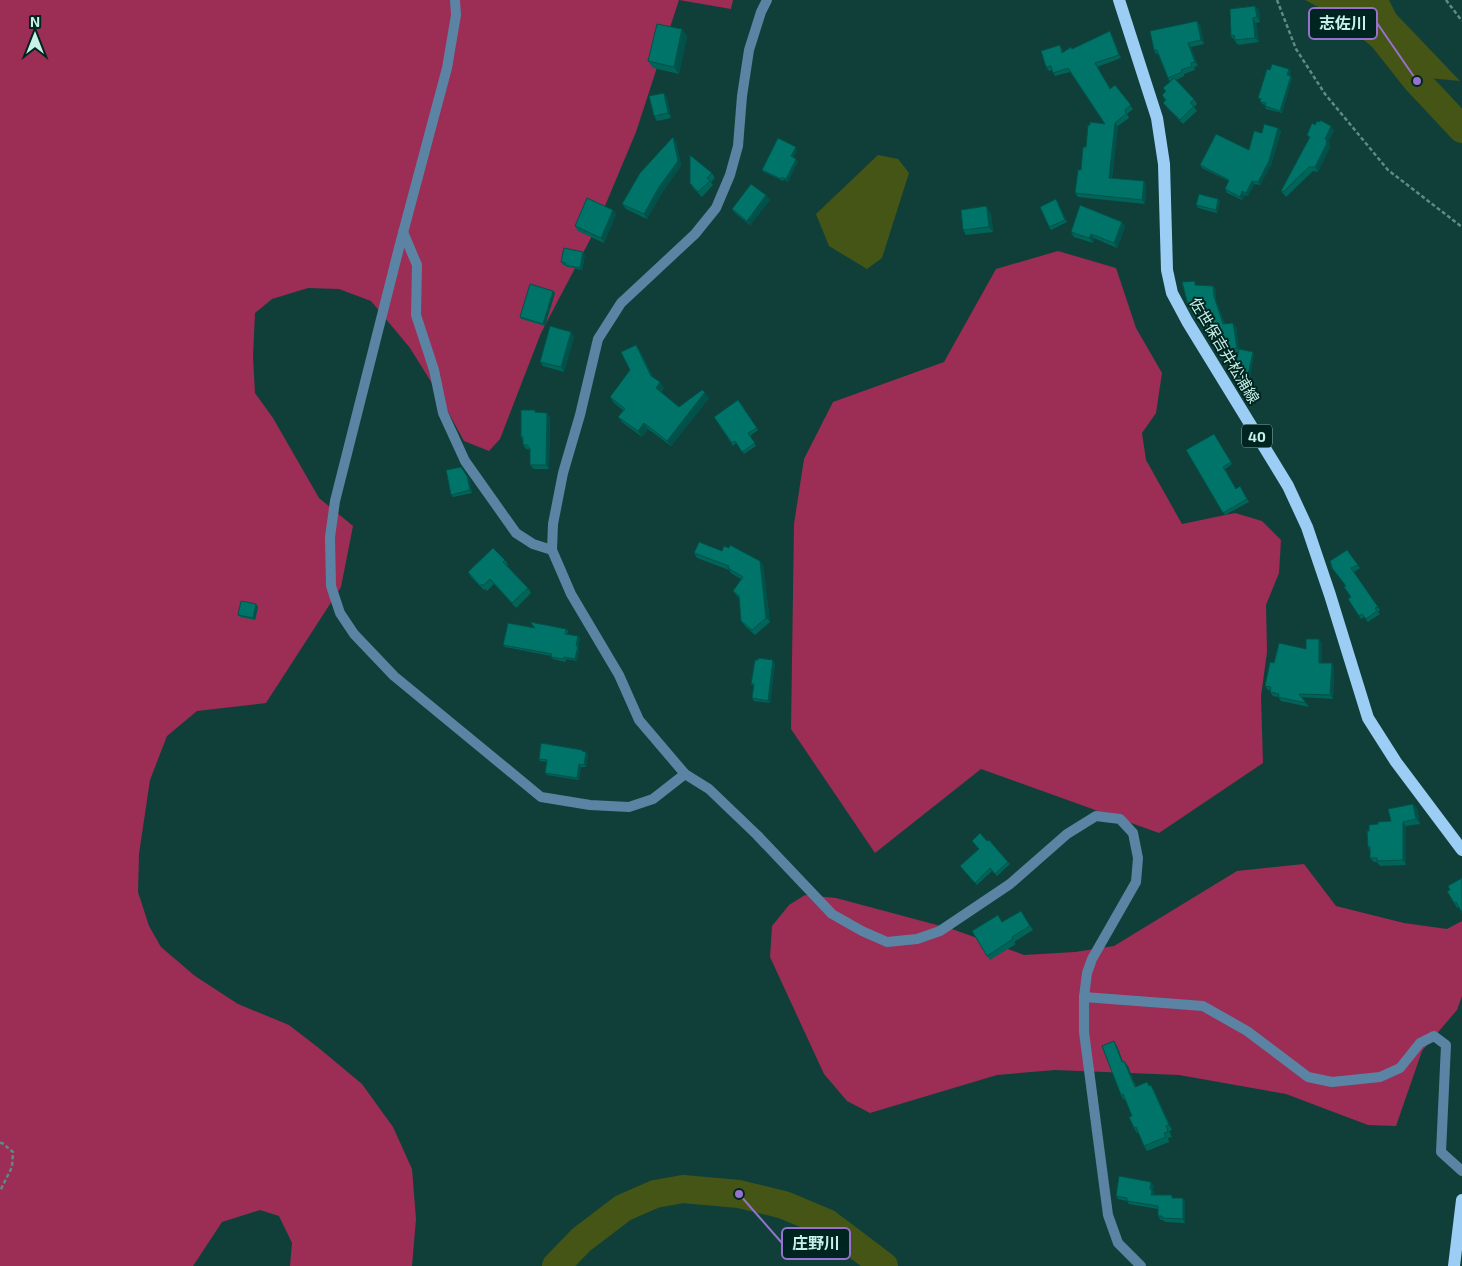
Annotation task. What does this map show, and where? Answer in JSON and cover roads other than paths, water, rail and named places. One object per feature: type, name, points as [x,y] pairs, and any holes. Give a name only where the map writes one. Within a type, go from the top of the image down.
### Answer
[{"type":"main road","name":"佐世保吉井松浦線","points":[[1119,0],[1157,118],[1164,164],[1167,270],[1172,293],[1186,321],[1288,486],[1303,519],[1330,595],[1368,718],[1396,762],[1462,850]]},
{"type":"main road","points":[[1454,1266],[1462,1200]]},
{"type":"street","points":[[455,0],[456,16],[447,68],[335,501],[330,537],[331,586],[340,613],[354,634],[394,676],[542,797],[590,805],[629,807],[653,799],[685,774]]},
{"type":"street","points":[[767,0],[760,12],[749,50],[736,153],[730,175],[716,208],[695,234],[621,303],[598,339],[580,415],[563,473],[552,524],[552,550],[570,594],[618,676],[639,720],[685,774],[709,789],[757,835],[832,914],[862,931],[887,942],[917,939],[940,931],[1010,884],[1067,834],[1096,816],[1120,819],[1133,833],[1138,858],[1136,882],[1092,958],[1087,974],[1084,997],[1084,1032],[1108,1215],[1118,1243],[1141,1266]]},
{"type":"street","points":[[404,232],[417,265],[416,316],[434,370],[443,413],[466,460],[516,533],[533,544],[552,550]]},
{"type":"street","points":[[1084,997],[1203,1006],[1247,1031],[1308,1077],[1332,1082],[1380,1077],[1400,1068],[1420,1043],[1434,1036],[1446,1045],[1442,1152],[1462,1171]]},
{"type":"waterway","points":[[1367,0],[1375,28],[1417,81],[1462,129]]},
{"type":"waterway","points":[[556,1266],[581,1240],[623,1208],[655,1194],[683,1189],[739,1194],[784,1205],[827,1223],[884,1266]]},
{"type":"place","name":"志佐川","points":[[1417,81]]},
{"type":"place","name":"庄野川","points":[[739,1194]]}]
